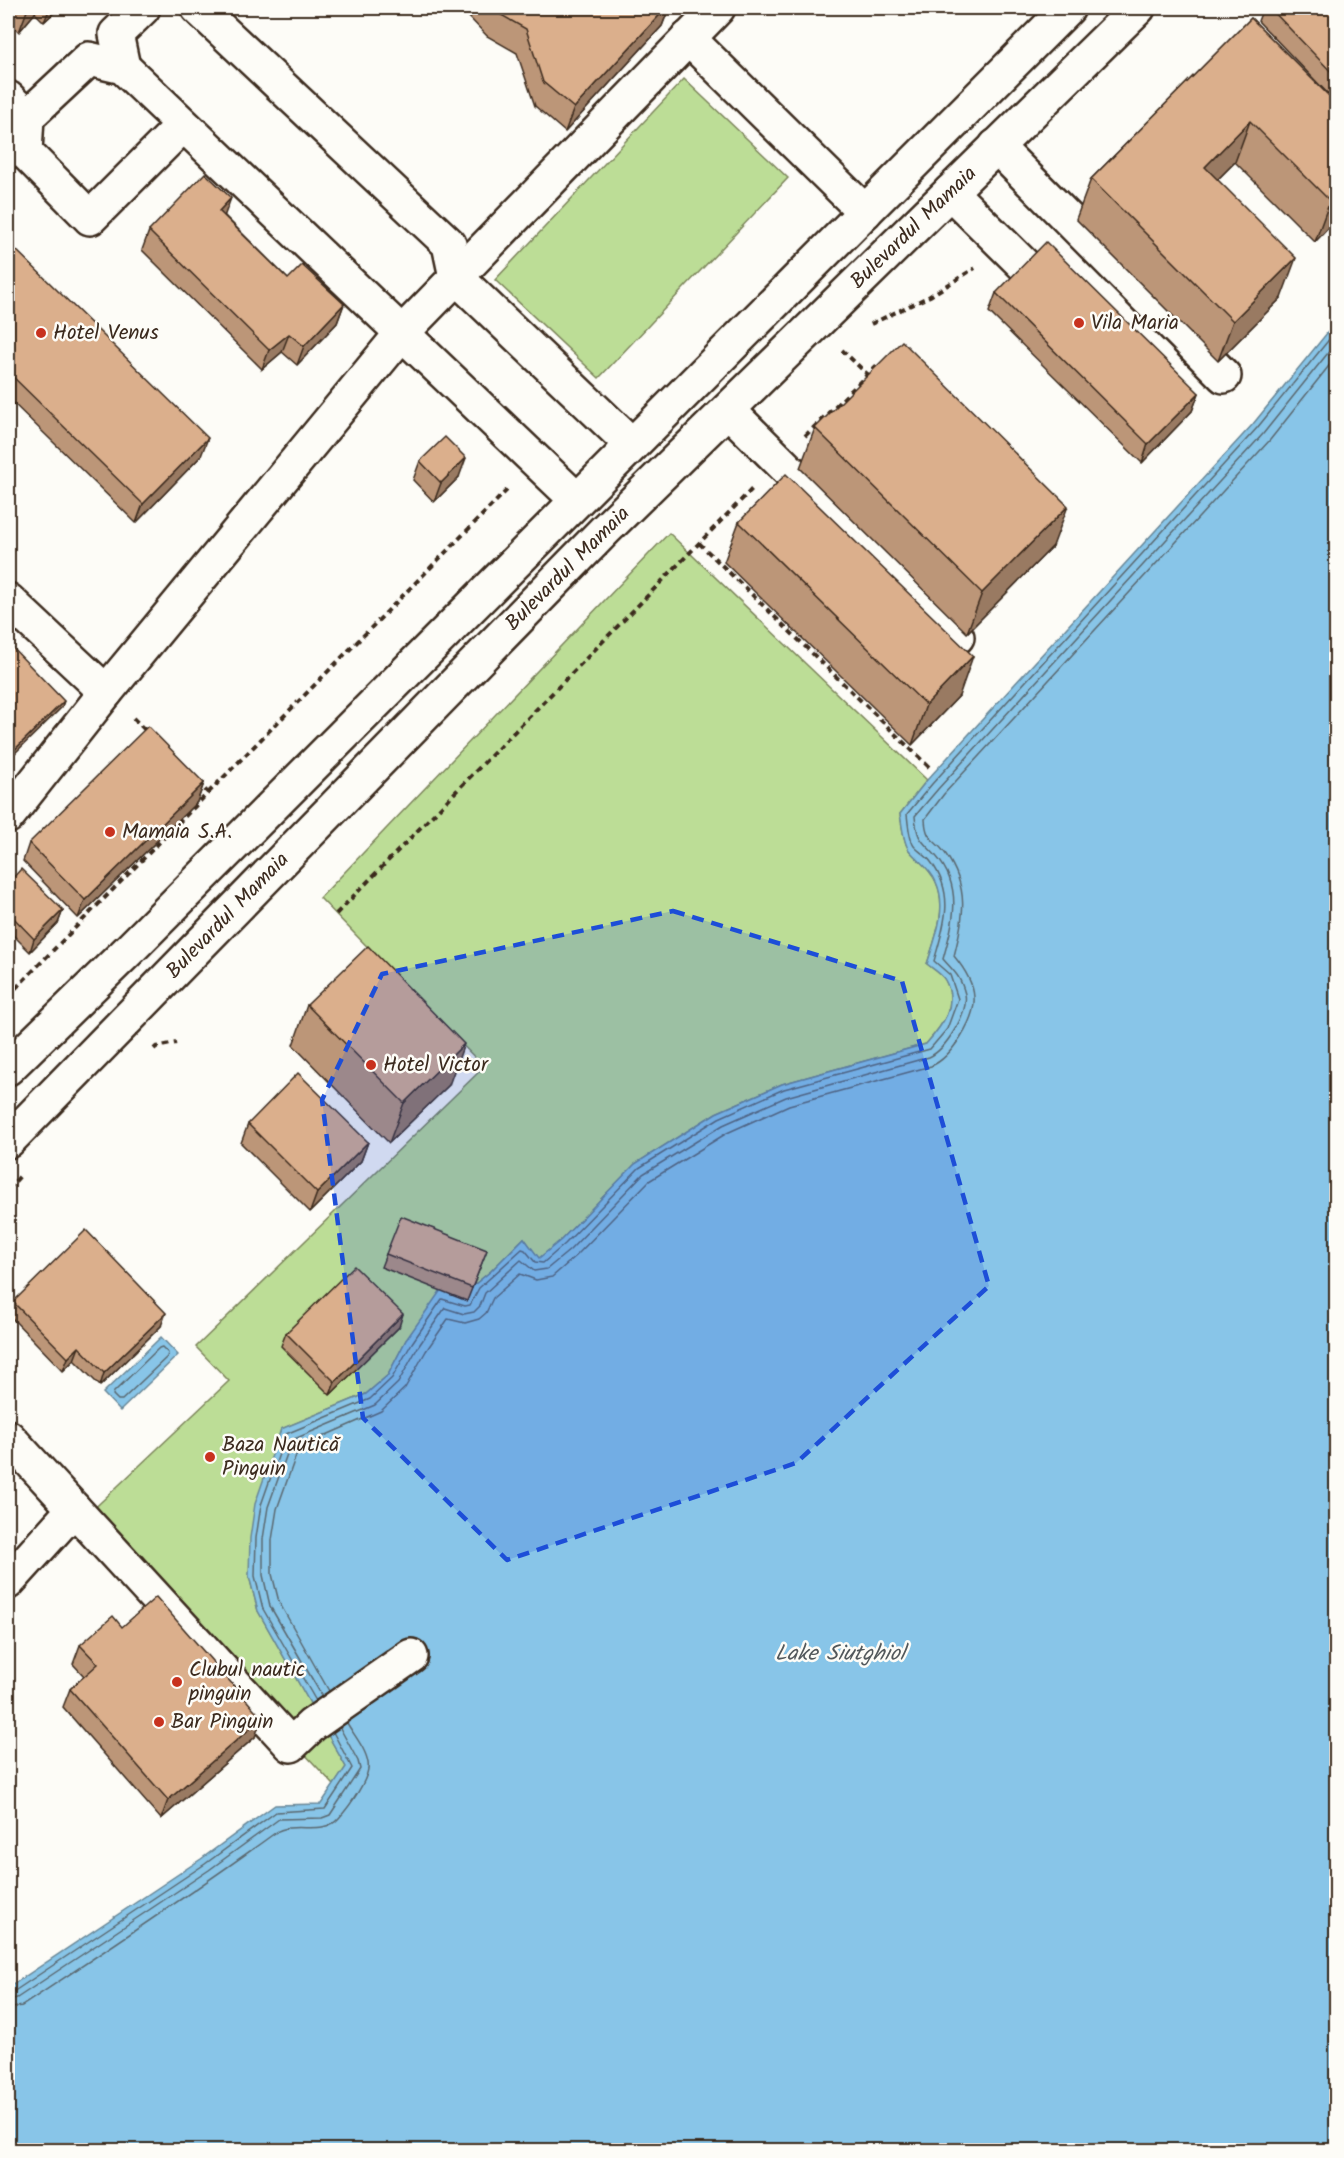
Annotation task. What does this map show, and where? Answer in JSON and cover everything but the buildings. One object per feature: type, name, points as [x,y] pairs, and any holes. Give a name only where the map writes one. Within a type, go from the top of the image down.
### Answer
[{"type":"main road","points":[[123,67],[116,34],[143,8]]},
{"type":"main road","points":[[198,8],[449,244],[456,277],[632,445]]},
{"type":"main road","points":[[8,816],[106,692],[402,333],[718,8]]},
{"type":"main road","name":"Bulevardul Mamaia","points":[[8,1068],[131,948],[1068,8]]},
{"type":"main road","name":"Bulevardul Mamaia","points":[[8,1141],[606,529],[1138,8]]},
{"type":"main road","points":[[688,38],[865,212]]},
{"type":"main road","points":[[183,125],[90,218],[26,152],[17,107],[89,59],[123,67],[577,500]]},
{"type":"main road","points":[[996,146],[1224,376]]},
{"type":"main road","points":[[950,192],[1029,270]]},
{"type":"main road","points":[[728,410],[957,637]]},
{"type":"main road","points":[[8,600],[106,692]]},
{"type":"main road","points":[[8,1437],[291,1744],[312,1725],[411,1656]]},
{"type":"main road","points":[[8,1582],[74,1509]]},
{"type":"path","points":[[870,325],[930,296],[970,273]]},
{"type":"path","points":[[841,349],[867,374]]},
{"type":"path","points":[[336,914],[867,374],[877,365],[885,373]]},
{"type":"path","points":[[8,996],[536,460]]},
{"type":"path","points":[[699,543],[930,768]]},
{"type":"path","points":[[106,692],[149,734]]},
{"type":"path","points":[[191,776],[208,793]]},
{"type":"highlighted area","points":[[673,911],[902,981],[989,1286],[796,1463],[507,1560],[363,1418],[322,1100],[382,974]]},
{"type":"green space","points":[[684,79],[788,178],[599,378],[495,280]]},
{"type":"green space","points":[[669,533],[927,780],[900,814],[907,847],[931,873],[939,892],[941,913],[927,964],[940,974],[949,989],[947,1015],[926,1044],[782,1084],[716,1113],[635,1164],[561,1240],[539,1259],[524,1238],[474,1285],[467,1301],[406,1340],[388,1375],[366,1394],[281,1429],[249,1576],[258,1611],[346,1767],[334,1785],[83,1519],[229,1381],[196,1347],[484,1067],[320,898]]},
{"type":"water","name":"Lake Siutghiol","points":[[1336,322],[1336,2150],[8,2150],[8,1988],[201,1859],[275,1805],[321,1804],[346,1767],[258,1611],[249,1576],[250,1538],[255,1504],[281,1429],[366,1394],[388,1375],[406,1340],[441,1290],[474,1285],[524,1238],[539,1258],[561,1240],[635,1164],[716,1113],[782,1084],[926,1044],[947,1015],[950,998],[945,980],[927,964],[939,923],[941,902],[933,877],[907,847],[900,814],[927,780],[1253,424]]},
{"type":"water","points":[[161,1337],[178,1355],[120,1411],[103,1393]]},
{"type":"place","name":"Vila Maria","points":[[1079,323]]},
{"type":"place","name":"Hotel Venus","points":[[41,333]]},
{"type":"place","name":"Mamaia S.A.","points":[[110,832]]},
{"type":"place","name":"Hotel Victor","points":[[371,1065]]},
{"type":"place","name":"Baza Nautică Pinguin","points":[[210,1457]]},
{"type":"place","name":"Clubul nautic pinguin","points":[[177,1682]]},
{"type":"place","name":"Bar Pinguin","points":[[159,1722]]}]
